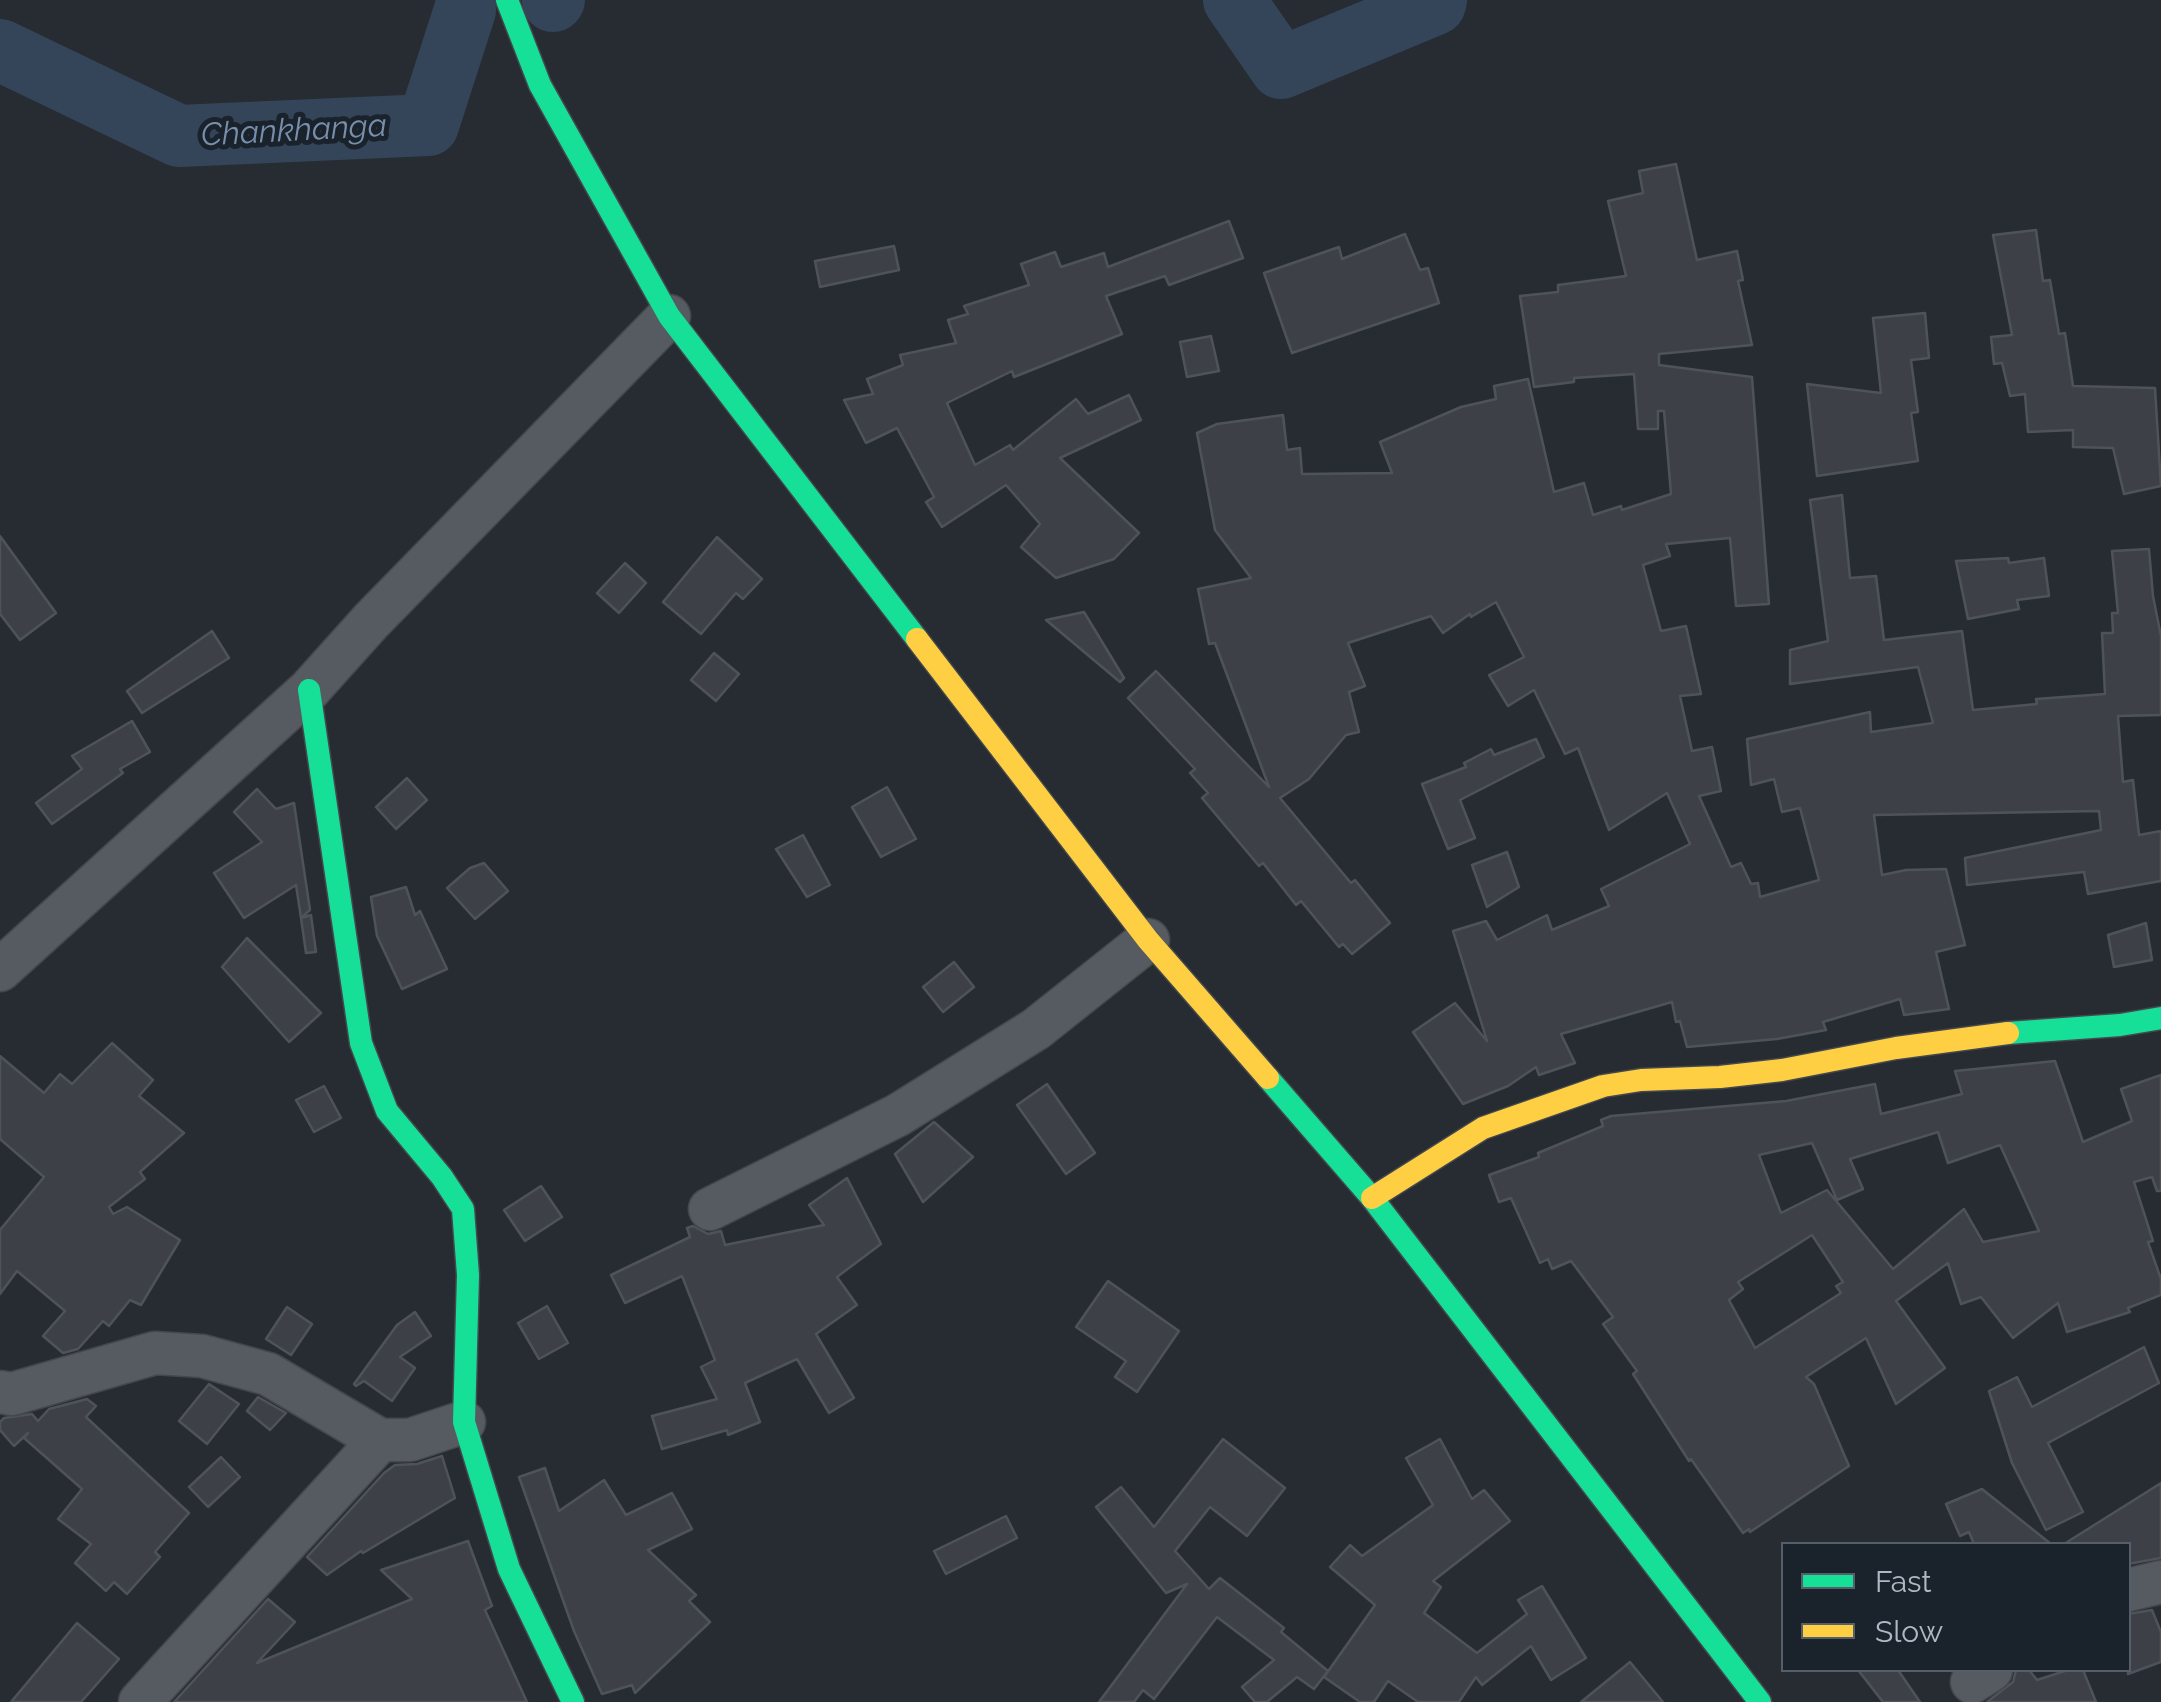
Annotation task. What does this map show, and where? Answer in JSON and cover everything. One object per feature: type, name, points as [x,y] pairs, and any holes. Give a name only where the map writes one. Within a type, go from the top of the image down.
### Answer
[{"type":"main road","points":[[507,0],[540,85],[669,316],[1148,940],[1372,1198],[1760,1702]]},
{"type":"main road","points":[[309,690],[361,1043],[387,1112],[463,1209],[468,1275],[464,1422],[509,1569],[573,1702]]},
{"type":"main road","points":[[1372,1198],[1483,1128],[1603,1086],[1766,1072],[2003,1033],[2120,1025],[2161,1018]]},
{"type":"street","points":[[0,970],[309,690],[371,620],[669,316]]},
{"type":"street","points":[[710,1210],[898,1115],[1036,1030],[1148,940]]},
{"type":"street","points":[[0,1392],[12,1394],[155,1353],[202,1356],[268,1374],[380,1440],[410,1440],[464,1422]]},
{"type":"street","points":[[140,1702],[380,1440]]},
{"type":"street","points":[[2131,1589],[2161,1582]]},
{"type":"building","points":[[1676,164],[1697,260],[1737,251],[1743,280],[1738,281],[1752,345],[1659,354],[1659,365],[1752,377],[1769,604],[1736,606],[1730,538],[1666,544],[1670,556],[1643,565],[1661,631],[1686,626],[1701,694],[1680,696],[1692,751],[1712,747],[1721,791],[1699,796],[1731,867],[1741,863],[1751,884],[1758,883],[1760,897],[1819,880],[1800,808],[1782,812],[1774,779],[1751,785],[1747,739],[1870,712],[1871,732],[1933,723],[1918,667],[1790,684],[1790,650],[1828,641],[1810,500],[1842,495],[1850,578],[1876,576],[1884,640],[1962,631],[1973,710],[2037,704],[2036,699],[2105,694],[2102,633],[2113,633],[2112,613],[2118,613],[2112,551],[2149,549],[2161,636],[2161,715],[2118,716],[2123,782],[2133,780],[2139,835],[2161,831],[2161,881],[2088,894],[2084,872],[1967,885],[1965,858],[2101,830],[2099,811],[1874,815],[1882,875],[1946,869],[1965,945],[1936,952],[1949,1009],[1904,1015],[1900,999],[1823,1022],[1826,1030],[1687,1047],[1672,1002],[1561,1034],[1575,1063],[1539,1075],[1536,1067],[1508,1086],[1463,1104],[1413,1032],[1455,1003],[1487,1041],[1453,931],[1486,921],[1497,940],[1547,915],[1552,930],[1609,906],[1601,889],[1690,844],[1667,793],[1609,830],[1578,748],[1565,754],[1534,690],[1508,706],[1489,675],[1524,657],[1496,602],[1443,633],[1431,616],[1348,643],[1365,686],[1349,692],[1359,732],[1346,735],[1309,779],[1280,798],[1390,923],[1352,954],[1343,944],[1339,947],[1301,901],[1296,905],[1263,863],[1259,866],[1202,798],[1208,793],[1190,773],[1195,769],[1128,698],[1156,671],[1269,787],[1215,643],[1209,644],[1198,589],[1251,578],[1215,530],[1197,433],[1217,424],[1283,415],[1287,450],[1300,448],[1302,474],[1392,473],[1380,442],[1461,407],[1496,399],[1494,386],[1528,379],[1554,492],[1584,483],[1593,515],[1671,494],[1664,411],[1658,411],[1658,429],[1638,429],[1634,374],[1574,378],[1574,382],[1534,387],[1520,296],[1558,292],[1558,285],[1626,276],[1608,201],[1643,193],[1639,171]]},
{"type":"building","points":[[1229,221],[1243,258],[1169,285],[1165,276],[1106,296],[1122,334],[1014,377],[1012,371],[947,403],[975,465],[1010,445],[1013,450],[1076,399],[1088,414],[1129,395],[1141,420],[1060,458],[1139,533],[1114,559],[1056,578],[1021,547],[1040,524],[1006,485],[942,527],[926,502],[934,497],[897,428],[866,443],[844,400],[873,394],[867,379],[903,365],[900,355],[956,343],[948,320],[968,314],[964,306],[1029,285],[1021,264],[1055,252],[1061,267],[1104,253],[1108,267]]},
{"type":"building","points":[[2036,230],[2043,281],[2050,280],[2059,334],[2065,333],[2073,386],[2155,388],[2161,486],[2124,494],[2113,448],[2073,447],[2073,430],[2028,432],[2025,394],[2010,396],[2002,363],[1994,364],[1991,337],[2012,335],[1993,235]]},
{"type":"building","points":[[1405,234],[1420,270],[1428,268],[1439,303],[1292,353],[1264,273],[1339,247],[1342,259]]},
{"type":"building","points":[[894,246],[899,270],[820,287],[815,261]]},
{"type":"building","points":[[1925,313],[1929,358],[1911,360],[1918,412],[1911,413],[1918,461],[1817,476],[1807,384],[1881,393],[1873,318]]},
{"type":"building","points":[[1211,336],[1219,371],[1187,377],[1180,342]]},
{"type":"building","points":[[0,536],[56,613],[20,640],[0,614]]},
{"type":"building","points":[[717,537],[762,579],[743,599],[736,593],[701,634],[663,602]]},
{"type":"building","points":[[2008,558],[2009,563],[2044,558],[2049,596],[2017,600],[2019,609],[1968,619],[1956,561]]},
{"type":"building","points":[[625,563],[646,583],[619,613],[597,593]]},
{"type":"building","points":[[1084,612],[1124,678],[1120,682],[1046,620]]},
{"type":"building","points":[[212,631],[229,658],[142,713],[127,691]]},
{"type":"building","points":[[714,653],[739,674],[716,701],[691,680]]},
{"type":"building","points":[[132,721],[150,752],[120,769],[123,773],[52,824],[36,803],[82,769],[72,756]]},
{"type":"building","points":[[1536,739],[1544,757],[1460,800],[1475,838],[1448,849],[1422,784],[1466,767],[1464,763],[1491,749],[1494,755]]},
{"type":"building","points":[[407,778],[427,800],[396,829],[376,807]]},
{"type":"building","points":[[887,787],[916,839],[881,857],[852,807]]},
{"type":"building","points":[[257,789],[276,809],[294,803],[310,910],[301,918],[296,885],[244,918],[214,873],[262,842],[234,812]]},
{"type":"building","points":[[803,835],[830,885],[807,897],[776,849]]},
{"type":"building","points":[[1507,852],[1519,887],[1487,907],[1472,865]]},
{"type":"building","points":[[484,863],[508,891],[475,919],[447,888],[470,868]]},
{"type":"building","points":[[406,887],[415,915],[420,911],[447,969],[402,989],[377,936],[371,897]]},
{"type":"building","points":[[311,915],[316,952],[306,953],[301,918]]},
{"type":"building","points":[[2146,923],[2152,960],[2114,967],[2108,935]]},
{"type":"building","points":[[247,938],[321,1013],[289,1042],[222,967]]},
{"type":"building","points":[[954,962],[974,987],[943,1012],[923,987]]},
{"type":"building","points":[[112,1043],[153,1080],[139,1096],[184,1133],[140,1172],[145,1179],[109,1207],[113,1214],[127,1207],[180,1240],[141,1305],[130,1300],[109,1326],[103,1321],[78,1349],[63,1353],[43,1336],[65,1311],[17,1271],[0,1294],[0,1230],[44,1177],[0,1139],[0,1056],[44,1093],[60,1074],[72,1084]]},
{"type":"building","points":[[2055,1061],[2083,1142],[2132,1121],[2121,1089],[2161,1075],[2161,1191],[2157,1191],[2152,1177],[2134,1182],[2153,1241],[2148,1242],[2161,1279],[2161,1295],[2128,1308],[2130,1312],[2067,1332],[2058,1303],[2013,1338],[1981,1297],[1961,1304],[1948,1263],[1896,1301],[1945,1368],[1896,1404],[1866,1338],[1806,1377],[1814,1384],[1849,1466],[1743,1533],[1689,1461],[1633,1374],[1637,1371],[1603,1324],[1613,1317],[1571,1261],[1552,1269],[1548,1259],[1540,1263],[1511,1198],[1499,1202],[1489,1175],[1539,1157],[1538,1153],[1603,1126],[1601,1120],[1611,1116],[1786,1101],[1875,1084],[1881,1114],[1962,1094],[1955,1071]],"holes":[[[1938,1132],[1948,1163],[2000,1145],[2039,1231],[1983,1242],[1964,1209],[1893,1269],[1827,1190],[1781,1213],[1759,1155],[1812,1143],[1837,1200],[1863,1189],[1850,1159]],[[1812,1235],[1843,1282],[1836,1286],[1841,1293],[1755,1348],[1729,1300],[1743,1289],[1738,1282]]]},
{"type":"building","points":[[1047,1084],[1095,1153],[1066,1174],[1017,1105]]},
{"type":"building","points":[[324,1086],[341,1118],[314,1132],[296,1100]]},
{"type":"building","points":[[934,1122],[973,1157],[923,1202],[895,1154]]},
{"type":"building","points":[[847,1178],[881,1244],[837,1277],[857,1305],[816,1334],[854,1398],[829,1413],[797,1359],[745,1383],[760,1422],[728,1435],[727,1430],[662,1449],[652,1416],[717,1399],[701,1367],[715,1360],[682,1276],[625,1303],[611,1275],[690,1237],[687,1228],[693,1226],[708,1234],[721,1231],[725,1245],[824,1225],[809,1205]]},
{"type":"building","points":[[541,1186],[562,1217],[525,1241],[504,1210]]},
{"type":"building","points":[[1108,1281],[1179,1331],[1137,1392],[1115,1377],[1126,1361],[1076,1327]]},
{"type":"building","points":[[547,1306],[568,1343],[539,1359],[518,1323]]},
{"type":"building","points":[[287,1307],[312,1324],[291,1355],[266,1339]]},
{"type":"building","points":[[415,1312],[431,1336],[400,1357],[415,1368],[392,1401],[364,1381],[356,1386],[397,1325]]},
{"type":"building","points":[[2144,1347],[2159,1383],[2048,1443],[2083,1512],[2046,1530],[2012,1463],[1989,1391],[2017,1377],[2032,1407]]},
{"type":"building","points":[[209,1384],[239,1404],[207,1444],[179,1421]]},
{"type":"building","points":[[258,1397],[286,1413],[270,1430],[247,1411]]},
{"type":"building","points":[[87,1399],[96,1406],[86,1417],[189,1513],[155,1552],[160,1557],[127,1594],[114,1582],[106,1591],[75,1563],[91,1544],[58,1519],[82,1489],[24,1438],[28,1433],[14,1446],[0,1430],[4,1418],[32,1414],[38,1421],[49,1409]]},
{"type":"building","points":[[1223,1439],[1285,1488],[1247,1536],[1210,1507],[1175,1551],[1209,1589],[1220,1578],[1284,1628],[1281,1632],[1328,1671],[1314,1689],[1297,1677],[1267,1702],[1255,1702],[1242,1687],[1274,1660],[1217,1617],[1154,1699],[1143,1690],[1134,1702],[1099,1702],[1187,1584],[1166,1593],[1096,1507],[1121,1487],[1154,1527]]},
{"type":"building","points":[[1440,1439],[1472,1499],[1484,1490],[1510,1521],[1433,1581],[1441,1587],[1424,1613],[1477,1653],[1527,1614],[1518,1600],[1542,1586],[1586,1658],[1551,1680],[1531,1646],[1482,1685],[1476,1677],[1459,1702],[1418,1702],[1388,1681],[1374,1702],[1360,1702],[1324,1677],[1375,1605],[1330,1567],[1350,1545],[1362,1556],[1433,1505],[1406,1458]]},
{"type":"building","points":[[442,1456],[455,1498],[361,1551],[327,1575],[307,1557],[384,1473],[395,1465],[417,1464]]},
{"type":"building","points":[[221,1457],[240,1477],[208,1507],[189,1487]]},
{"type":"building","points":[[545,1468],[559,1511],[604,1480],[626,1515],[672,1493],[692,1529],[648,1550],[696,1595],[689,1601],[710,1622],[635,1693],[632,1685],[602,1694],[574,1631],[519,1477]]},
{"type":"building","points":[[2161,1483],[2161,1558],[2131,1563],[2131,1542],[2067,1542]]},
{"type":"building","points":[[1982,1489],[2048,1542],[1973,1542],[1969,1532],[1960,1536],[1946,1504]]},
{"type":"building","points":[[1006,1516],[1017,1538],[946,1574],[934,1551]]},
{"type":"building","points":[[468,1541],[492,1606],[485,1610],[527,1702],[174,1702],[268,1599],[295,1622],[257,1663],[412,1599],[381,1570]]},
{"type":"building","points":[[2152,1610],[2161,1632],[2161,1662],[2128,1674],[2131,1672],[2131,1614]]},
{"type":"building","points":[[77,1623],[119,1659],[81,1702],[11,1702]]},
{"type":"building","points":[[1630,1662],[1663,1702],[1581,1702]]},
{"type":"building","points":[[1860,1672],[1899,1672],[1920,1702],[1883,1702]]},
{"type":"building","points":[[2016,1672],[2031,1672],[2037,1680],[2062,1672],[2084,1672],[2096,1702],[1987,1702],[2013,1682]]},
{"type":"waterway","name":"Chankhanga","points":[[1234,0],[1281,68],[1435,4],[1436,0]]},
{"type":"waterway","name":"Chankhanga","points":[[0,50],[179,136],[428,125],[465,10]]},
{"type":"traffic: fast","points":[[507,0],[540,85],[669,316],[917,639]]},
{"type":"traffic: fast","points":[[309,690],[361,1043],[387,1111],[442,1177],[463,1209],[468,1275],[464,1422],[509,1569],[573,1702]]},
{"type":"traffic: fast","points":[[2008,1033],[2161,1018]]},
{"type":"traffic: fast","points":[[1268,1078],[1372,1198],[1760,1702]]},
{"type":"traffic: slow","points":[[917,639],[1148,940],[1268,1078]]},
{"type":"traffic: slow","points":[[1372,1198],[1483,1128],[1603,1086],[1782,1070],[1896,1048],[2008,1033]]}]
